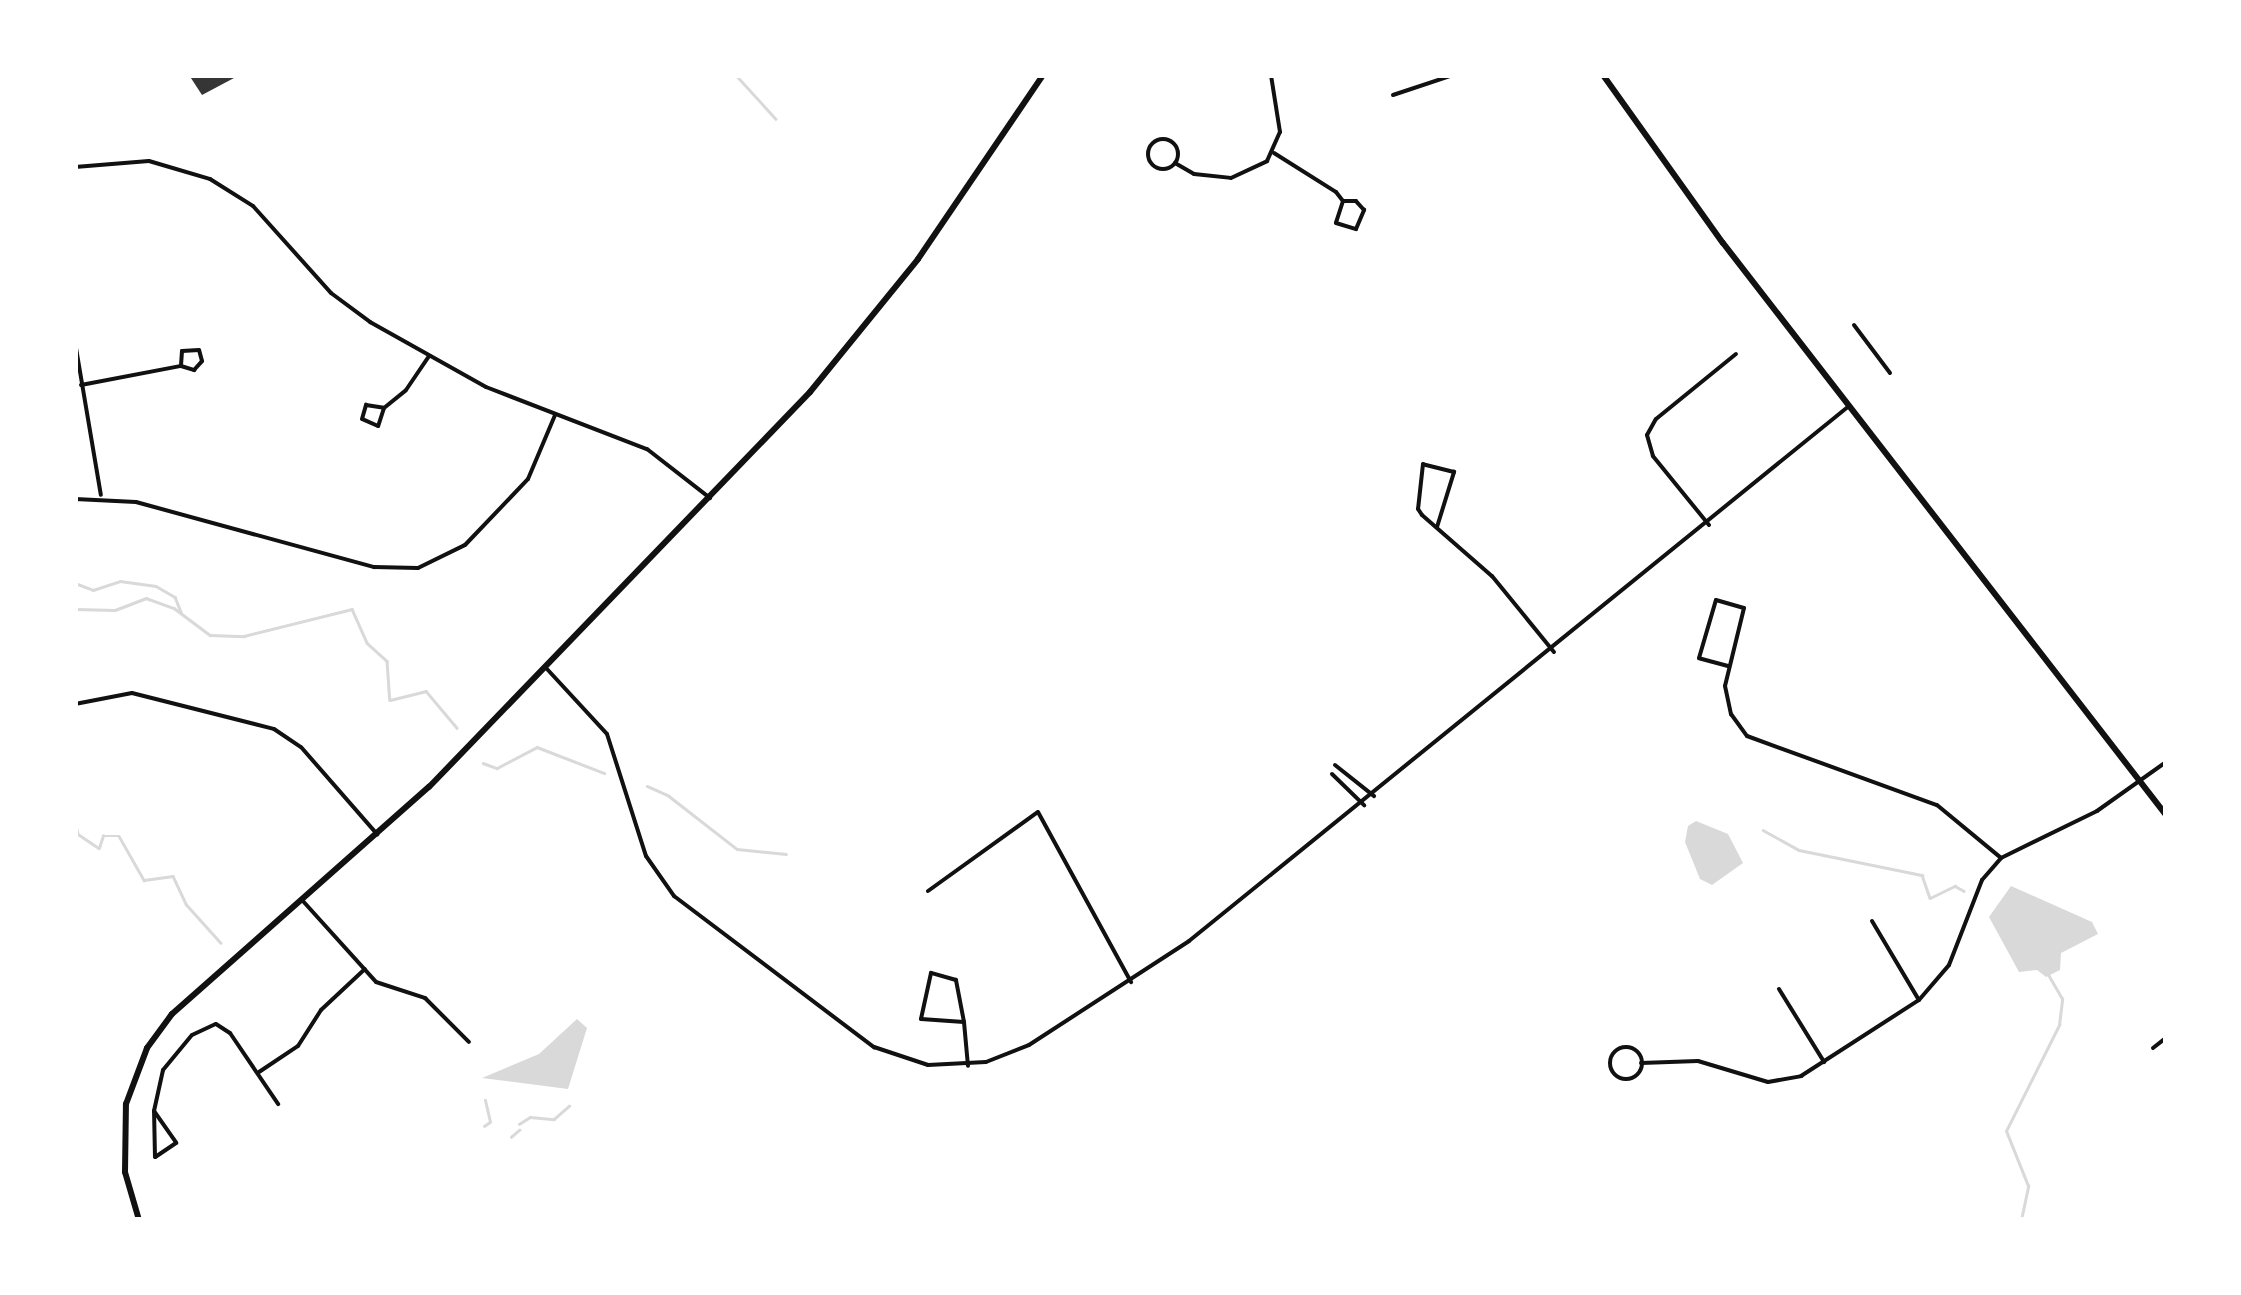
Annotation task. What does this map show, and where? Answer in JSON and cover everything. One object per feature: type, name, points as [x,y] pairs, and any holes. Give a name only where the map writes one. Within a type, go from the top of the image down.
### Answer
[{"type":"main road","points":[[140,1220],[124,1172],[123,1129],[140,1063],[172,1014],[377,834],[710,498],[877,314],[1042,75]]},
{"type":"main road","points":[[1603,75],[1850,406],[2166,815]]},
{"type":"street","points":[[1174,163],[1171,142],[1152,144],[1152,165],[1174,163],[1194,174],[1232,178],[1259,168],[1274,153],[1280,122],[1271,75]]},
{"type":"street","points":[[1393,95],[1453,75]]},
{"type":"street","points":[[1274,153],[1327,184],[1342,201],[1356,201],[1364,210],[1356,229],[1336,223],[1342,201]]},
{"type":"street","points":[[75,166],[149,161],[210,179],[252,206],[331,293],[428,356],[555,415],[665,458],[710,498]]},
{"type":"street","points":[[1854,326],[1890,373]]},
{"type":"street","points":[[75,342],[101,496]]},
{"type":"street","points":[[81,385],[181,366],[198,368],[199,350],[182,350],[181,366]]},
{"type":"street","points":[[1709,526],[1653,456],[1646,435],[1656,419],[1736,354]]},
{"type":"street","points":[[384,408],[366,405],[362,419],[378,426],[384,408],[414,382],[428,356]]},
{"type":"street","points":[[546,667],[607,734],[642,846],[674,896],[854,1036],[915,1063],[968,1066],[1013,1053],[1131,982],[1364,805],[1709,526],[1850,406]]},
{"type":"street","points":[[75,499],[101,496],[374,567],[418,568],[465,544],[528,479],[555,415]]},
{"type":"street","points":[[1437,527],[1454,472],[1423,464],[1415,502],[1437,527],[1492,576],[1554,652]]},
{"type":"street","points":[[1728,666],[1699,658],[1716,600],[1744,608],[1728,666],[1726,700],[1746,736],[1937,804],[2001,858]]},
{"type":"street","points":[[75,704],[132,693],[274,730],[301,747],[377,834]]},
{"type":"street","points":[[1642,1063],[1638,1053],[1624,1048],[1610,1062],[1625,1079],[1642,1063],[1698,1060],[1768,1082],[1792,1080],[1824,1062],[1920,1000],[1949,964],[1982,880],[2001,858],[2140,782],[2166,762]]},
{"type":"street","points":[[1335,765],[1374,796]]},
{"type":"street","points":[[1332,774],[1364,805]]},
{"type":"street","points":[[928,891],[1038,812],[1131,982]]},
{"type":"street","points":[[302,900],[382,987],[425,998],[468,1042]]},
{"type":"street","points":[[1872,921],[1920,1000]]},
{"type":"street","points":[[258,1073],[298,1046],[321,1010],[365,970]]},
{"type":"street","points":[[964,1022],[921,1020],[931,973],[956,980],[964,1022],[968,1066]]},
{"type":"street","points":[[1779,989],[1824,1062]]},
{"type":"street","points":[[154,1110],[176,1143],[156,1157],[154,1110],[163,1070],[208,1025],[230,1033],[278,1104]]},
{"type":"street","points":[[2153,1048],[2166,1038]]},
{"type":"shaded area","points":[[1696,821],[1728,834],[1743,863],[1712,885],[1700,879],[1685,842],[1688,826]]},
{"type":"shaded area","points":[[2011,886],[2092,922],[2098,934],[2061,953],[2060,970],[2046,977],[2037,970],[2019,972],[1989,917]]},
{"type":"shaded area","points":[[577,1019],[587,1028],[568,1089],[482,1078],[539,1054]]},
{"type":"building","points":[[189,75],[232,75],[234,78],[202,95]]},
{"type":"waterway","points":[[736,75],[776,119]]},
{"type":"waterway","points":[[75,583],[93,590],[120,581],[156,586],[175,597],[181,612]]},
{"type":"waterway","points":[[75,609],[115,610],[146,598],[174,608],[210,635],[244,636],[352,609],[367,643],[387,661],[390,700],[426,691],[457,728]]},
{"type":"waterway","points":[[483,763],[497,768],[537,747],[604,773]]},
{"type":"waterway","points":[[647,786],[669,796],[737,849],[786,854]]},
{"type":"waterway","points":[[75,821],[78,834],[99,848],[103,836],[119,836],[144,880],[173,876],[186,904],[221,943]]},
{"type":"waterway","points":[[1763,830],[1799,850],[1922,875],[1930,898],[1955,886],[1964,891]]},
{"type":"waterway","points":[[2021,1220],[2028,1186],[2006,1131],[2059,1025],[2062,999],[2048,975]]},
{"type":"waterway","points":[[484,1126],[490,1122],[485,1101]]},
{"type":"waterway","points":[[519,1124],[530,1117],[554,1119],[569,1106]]},
{"type":"waterway","points":[[511,1137],[519,1130]]}]
